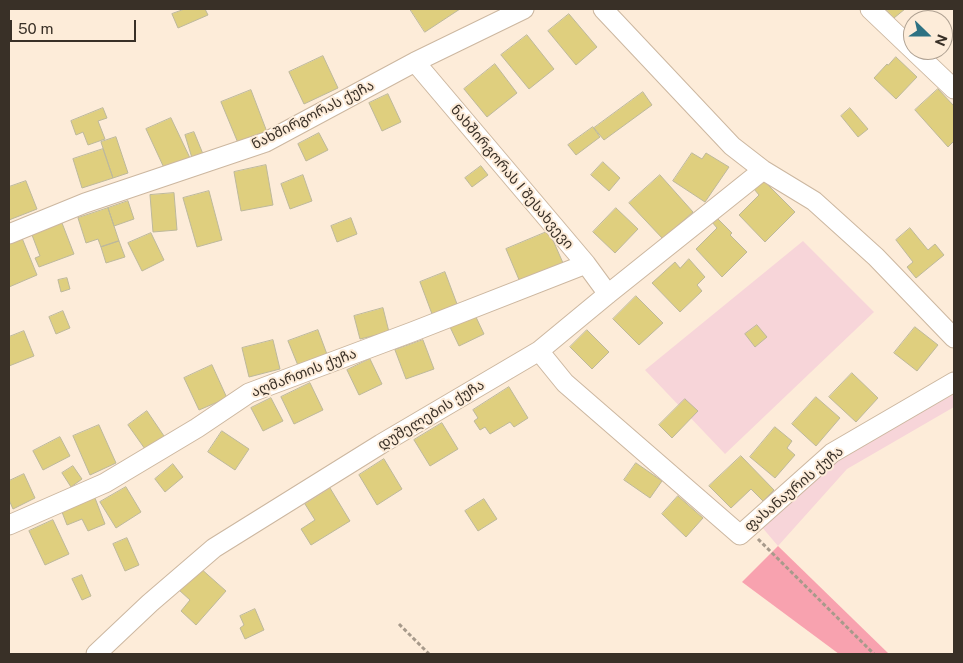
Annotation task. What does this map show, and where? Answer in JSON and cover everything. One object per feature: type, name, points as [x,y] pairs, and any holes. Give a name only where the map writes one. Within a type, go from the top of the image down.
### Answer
[{"type":"street","name":"ნახშირგორას ქუჩა","points":[[9,234],[85,203],[266,142],[415,62],[524,9]]},
{"type":"street","points":[[603,9],[732,146],[763,170],[814,200],[876,257],[954,338]]},
{"type":"street","points":[[870,9],[903,40]]},
{"type":"street","points":[[924,60],[954,89]]},
{"type":"street","name":"ნახშირგორას I შესახვევი","points":[[415,62],[586,264],[608,294]]},
{"type":"street","name":"დუშელების ქუჩა","points":[[96,654],[150,603],[214,548],[381,444],[539,351],[763,170]]},
{"type":"street","name":"აღმართის ქუჩა","points":[[9,524],[104,483],[197,428],[249,393],[395,339],[586,264]]},
{"type":"street","name":"ფასანაურის ქუჩა","points":[[539,351],[565,383],[740,535],[832,453],[954,382]]},
{"type":"path","points":[[747,528],[874,654]]},
{"type":"path","points":[[399,624],[429,654]]},
{"type":"shaded area","points":[[803,241],[874,312],[725,454],[645,370]]},
{"type":"shaded area","points":[[954,394],[954,407],[847,469],[778,546],[761,526],[836,459]]},
{"type":"shaded area","points":[[778,546],[889,654],[839,654],[742,582]]},
{"type":"building","points":[[185,9],[205,9],[208,15],[178,28],[172,14]]},
{"type":"building","points":[[410,9],[460,9],[425,32]]},
{"type":"building","points":[[886,9],[905,9],[903,10],[894,18]]},
{"type":"building","points":[[569,14],[597,47],[576,65],[548,31]]},
{"type":"building","points":[[527,35],[554,69],[529,89],[501,55]]},
{"type":"building","points":[[323,56],[338,88],[304,104],[289,72]]},
{"type":"building","points":[[896,57],[917,77],[896,99],[874,78]]},
{"type":"building","points":[[495,64],[517,93],[487,117],[464,89]]},
{"type":"building","points":[[938,89],[954,106],[954,141],[948,147],[915,110]]},
{"type":"building","points":[[251,90],[267,132],[238,143],[221,102]]},
{"type":"building","points":[[643,92],[652,105],[604,140],[594,128]]},
{"type":"building","points":[[388,94],[401,122],[382,131],[369,103]]},
{"type":"building","points":[[103,108],[107,118],[98,121],[105,139],[88,145],[83,132],[76,135],[71,121]]},
{"type":"building","points":[[850,108],[868,129],[858,137],[841,116]]},
{"type":"building","points":[[171,118],[190,158],[165,170],[146,129]]},
{"type":"building","points":[[593,127],[600,137],[576,155],[568,145]]},
{"type":"building","points":[[194,132],[203,154],[192,158],[185,135]]},
{"type":"building","points":[[319,133],[328,150],[306,161],[298,144]]},
{"type":"building","points":[[116,137],[128,173],[113,178],[101,142]]},
{"type":"building","points":[[103,149],[113,178],[82,188],[73,159]]},
{"type":"building","points":[[692,153],[702,159],[706,153],[729,167],[705,202],[673,181]]},
{"type":"building","points":[[603,162],[620,178],[609,191],[591,175]]},
{"type":"building","points":[[266,165],[273,205],[241,211],[234,172]]},
{"type":"building","points":[[481,166],[488,175],[472,187],[465,178]]},
{"type":"building","points":[[303,175],[312,201],[290,209],[281,184]]},
{"type":"building","points":[[660,175],[693,212],[663,239],[629,203]]},
{"type":"building","points":[[26,181],[37,209],[9,220],[9,187]]},
{"type":"building","points":[[764,181],[795,212],[765,242],[739,215],[759,195],[754,189]]},
{"type":"building","points":[[209,191],[222,240],[197,247],[183,198]]},
{"type":"building","points":[[174,193],[177,230],[153,232],[150,195]]},
{"type":"building","points":[[128,201],[134,219],[114,226],[108,208]]},
{"type":"building","points":[[108,208],[119,241],[101,247],[98,239],[86,243],[78,218]]},
{"type":"building","points":[[616,208],[638,229],[615,253],[593,232]]},
{"type":"building","points":[[351,218],[357,234],[337,242],[331,226]]},
{"type":"building","points":[[717,218],[747,252],[722,277],[696,249],[717,228],[712,222]]},
{"type":"building","points":[[62,223],[74,254],[39,267],[35,258],[40,256],[32,235]]},
{"type":"building","points":[[910,228],[928,250],[935,244],[944,255],[916,278],[907,267],[913,262],[896,240]]},
{"type":"building","points":[[549,231],[563,263],[520,282],[506,249]]},
{"type":"building","points":[[151,233],[164,260],[142,271],[128,243]]},
{"type":"building","points":[[22,238],[37,275],[9,287],[9,244]]},
{"type":"building","points":[[119,241],[125,257],[106,263],[101,247]]},
{"type":"building","points":[[689,259],[705,277],[697,285],[702,291],[680,312],[652,283],[675,262],[680,268]]},
{"type":"building","points":[[445,272],[457,304],[432,314],[420,282]]},
{"type":"building","points":[[67,278],[70,289],[61,292],[58,280]]},
{"type":"building","points":[[636,296],[663,323],[639,345],[613,319]]},
{"type":"building","points":[[383,308],[389,332],[360,339],[354,316]]},
{"type":"building","points":[[63,311],[70,328],[56,334],[49,317]]},
{"type":"building","points":[[475,315],[484,334],[459,346],[450,327]]},
{"type":"building","points":[[757,325],[767,337],[755,347],[745,334]]},
{"type":"building","points":[[915,327],[938,345],[917,371],[894,353]]},
{"type":"building","points":[[318,330],[328,357],[299,368],[288,341]]},
{"type":"building","points":[[587,330],[609,352],[592,369],[570,347]]},
{"type":"building","points":[[24,331],[34,356],[9,366],[9,337]]},
{"type":"building","points":[[273,340],[280,369],[249,377],[242,348]]},
{"type":"building","points":[[423,340],[434,369],[406,379],[395,350]]},
{"type":"building","points":[[370,359],[382,384],[359,395],[347,370]]},
{"type":"building","points":[[212,365],[227,398],[199,410],[184,378]]},
{"type":"building","points":[[852,373],[878,398],[856,422],[829,397]]},
{"type":"building","points":[[310,383],[323,410],[294,424],[281,397]]},
{"type":"building","points":[[509,387],[528,418],[514,427],[510,422],[490,434],[485,427],[480,430],[474,421],[478,418],[473,410]]},
{"type":"building","points":[[816,397],[840,418],[816,446],[792,424]]},
{"type":"building","points":[[271,398],[283,421],[263,431],[251,408]]},
{"type":"building","points":[[685,399],[698,411],[672,438],[659,425]]},
{"type":"building","points":[[147,411],[164,436],[145,449],[128,425]]},
{"type":"building","points":[[442,423],[458,449],[430,466],[414,440]]},
{"type":"building","points":[[99,425],[116,463],[90,475],[73,436]]},
{"type":"building","points":[[775,427],[792,441],[787,448],[795,455],[775,478],[750,457]]},
{"type":"building","points":[[222,431],[249,449],[235,470],[208,452]]},
{"type":"building","points":[[60,437],[70,456],[43,470],[33,451]]},
{"type":"building","points":[[741,456],[774,490],[763,501],[751,489],[731,508],[709,486]]},
{"type":"building","points":[[384,459],[402,489],[377,505],[359,475]]},
{"type":"building","points":[[636,463],[662,481],[650,498],[624,480]]},
{"type":"building","points":[[173,464],[183,477],[165,492],[155,479]]},
{"type":"building","points":[[73,466],[82,479],[71,487],[62,473]]},
{"type":"building","points":[[24,474],[35,498],[13,509],[9,500],[9,481]]},
{"type":"building","points":[[126,487],[141,512],[116,528],[100,502]]},
{"type":"building","points":[[330,488],[350,521],[311,545],[301,529],[315,520],[305,504]]},
{"type":"building","points":[[678,496],[703,518],[686,537],[662,514]]},
{"type":"building","points":[[95,498],[105,524],[88,531],[82,519],[67,525],[62,512]]},
{"type":"building","points":[[484,499],[497,519],[478,531],[465,511]]},
{"type":"building","points":[[53,520],[69,554],[45,565],[29,531]]},
{"type":"building","points":[[127,538],[139,565],[125,571],[113,544]]},
{"type":"building","points":[[199,567],[226,591],[196,625],[181,611],[190,600],[179,590]]},
{"type":"building","points":[[82,575],[91,596],[82,600],[72,579]]},
{"type":"building","points":[[255,609],[264,630],[245,639],[240,628],[244,625],[240,616]]}]
